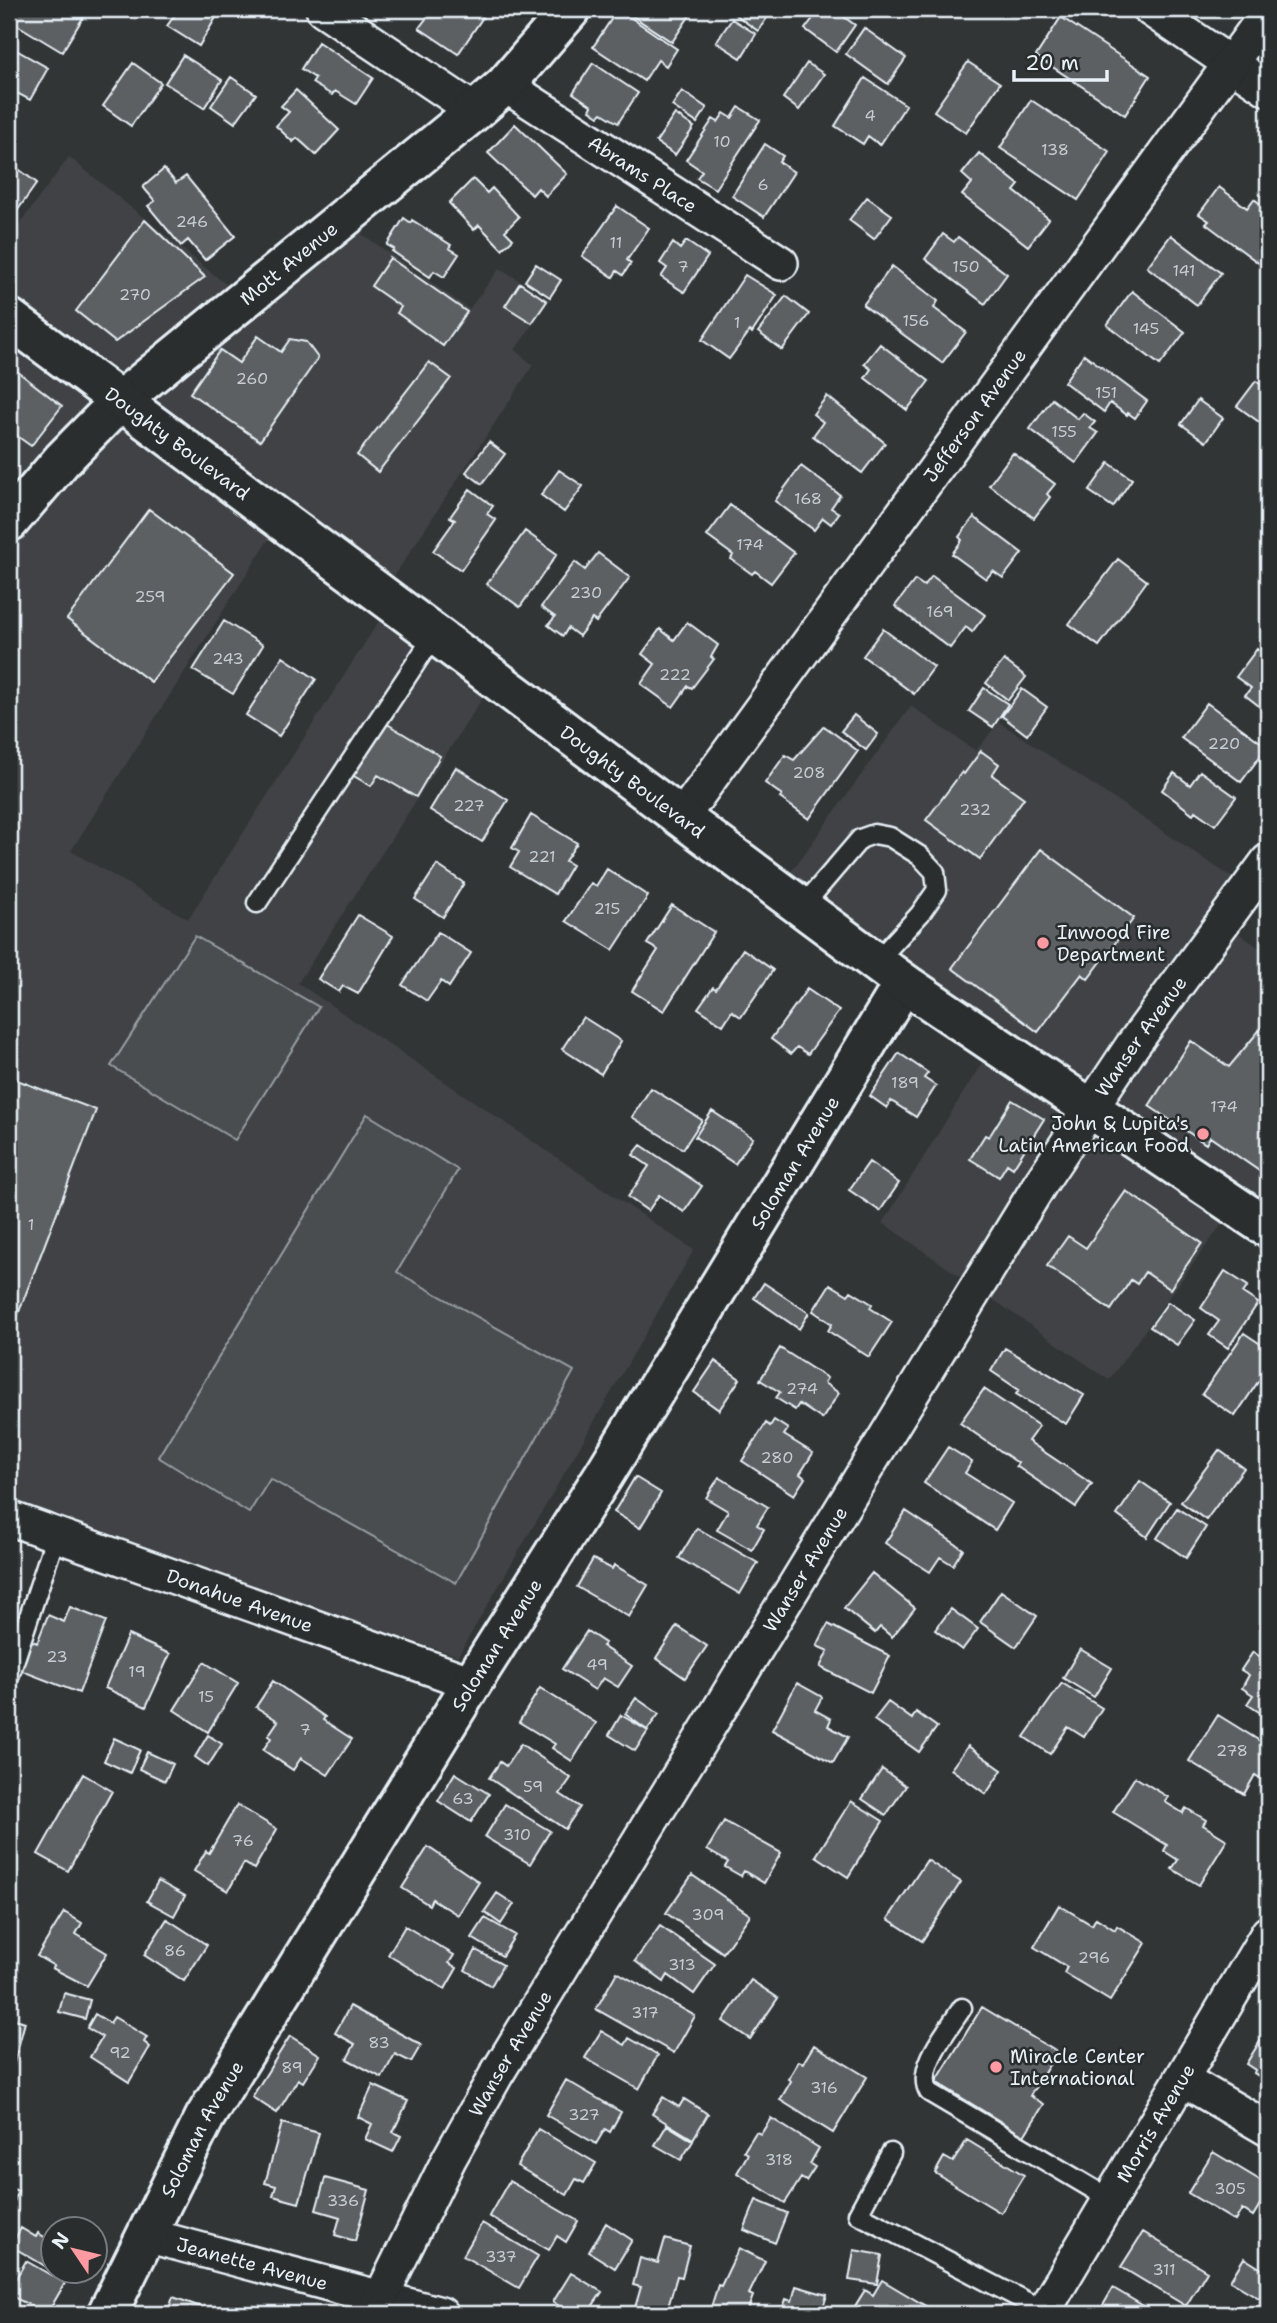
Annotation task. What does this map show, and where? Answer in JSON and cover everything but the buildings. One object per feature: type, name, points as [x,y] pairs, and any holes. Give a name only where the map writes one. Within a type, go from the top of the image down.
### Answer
[{"type":"street","points":[[323,9],[475,111]]},
{"type":"street","name":"Mott Avenue","points":[[9,522],[62,460],[121,400],[505,85],[571,9]]},
{"type":"street","points":[[1150,9],[1232,62],[1268,89]]},
{"type":"street","name":"Jefferson Avenue","points":[[682,817],[1268,12]]},
{"type":"street","name":"Abrams Place","points":[[505,85],[780,263]]},
{"type":"street","name":"Doughty Boulevard","points":[[9,318],[890,972],[1268,1228]]},
{"type":"street","name":"Wanser Avenue","points":[[380,2299],[449,2159],[496,2075],[915,1385],[1040,1184],[1132,1046],[1268,862]]},
{"type":"street","name":"Soloman Avenue","points":[[107,2314],[205,2118],[472,1683],[605,1474],[890,972]]},
{"type":"street","name":"Donahue Avenue","points":[[9,1518],[472,1683]]},
{"type":"street","name":"Morris Avenue","points":[[1043,2313],[1268,1933]]},
{"type":"street","points":[[1182,2079],[1268,2129]]},
{"type":"street","name":"Jeanette Avenue","points":[[146,2235],[440,2314]]},
{"type":"lane","points":[[257,903],[435,634]]},
{"type":"lane","points":[[802,907],[860,839],[874,834],[890,837],[920,856],[935,872],[937,890],[920,914],[890,972]]},
{"type":"lane","points":[[9,1677],[56,1535]]},
{"type":"lane","points":[[962,2008],[929,2061],[924,2077],[929,2092],[1110,2199]]},
{"type":"lane","points":[[891,2153],[858,2214],[1043,2313]]},
{"type":"shaded area","points":[[69,157],[239,295],[122,390],[9,307],[9,238]]},
{"type":"shaded area","points":[[345,222],[469,309],[500,268],[550,300],[515,350],[533,365],[385,590],[131,397]]},
{"type":"shaded area","points":[[27,341],[107,398],[9,508],[9,364]]},
{"type":"shaded area","points":[[121,401],[279,523],[71,851],[188,919],[391,602],[493,682],[298,983],[694,1250],[458,1656],[9,1506],[9,530]]},
{"type":"shaded area","points":[[911,706],[976,751],[999,722],[1239,882],[1216,917],[1268,954],[1268,1238],[1230,1213],[1109,1380],[883,1223],[989,1051],[775,894]]},
{"type":"shaded area","points":[[195,936],[319,1007],[235,1140],[111,1066]]},
{"type":"shaded area","points":[[367,1114],[458,1170],[397,1272],[574,1371],[456,1583],[270,1479],[249,1513],[158,1457]]},
{"type":"place","name":"Inwood Fire Department","points":[[1043,943]]},
{"type":"place","name":"John & Lupita's Latin American Food","points":[[1203,1134]]},
{"type":"place","name":"Miracle Center International","points":[[996,2067]]}]
